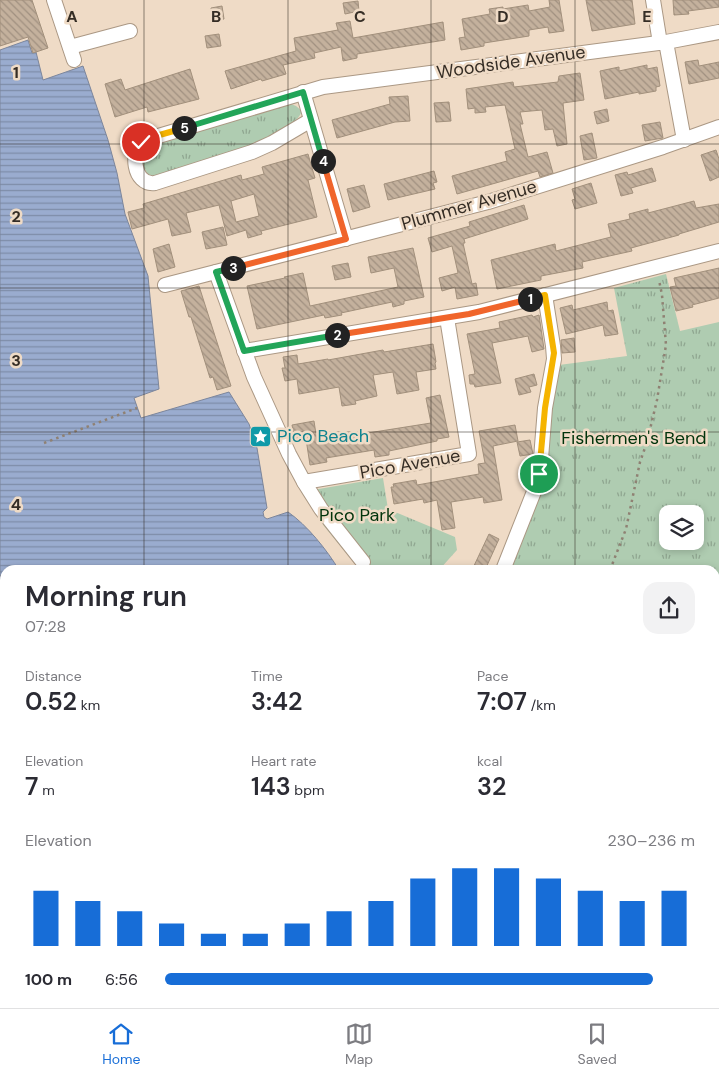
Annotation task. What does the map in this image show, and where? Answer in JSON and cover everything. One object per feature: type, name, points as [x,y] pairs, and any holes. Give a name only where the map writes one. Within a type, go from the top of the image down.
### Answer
[{"type":"street","points":[[54,0],[72,54],[130,31]]},
{"type":"street","points":[[653,0],[684,140]]},
{"type":"street","name":"Woodside Avenue","points":[[311,120],[259,149],[155,183],[143,181],[137,170],[137,148],[145,140],[323,87],[663,42],[719,32]]},
{"type":"street","points":[[303,92],[346,239]]},
{"type":"street","name":"Plummer Avenue","points":[[165,285],[481,204],[684,140],[719,127]]},
{"type":"street","points":[[244,351],[479,312],[719,251]]},
{"type":"street","points":[[216,272],[244,351],[284,445],[321,508],[363,562]]},
{"type":"street","points":[[505,565],[537,484],[540,471],[545,408],[554,353],[545,295]]},
{"type":"street","name":"Pico Avenue","points":[[304,482],[469,454],[447,318]]},
{"type":"path","points":[[612,565],[626,529],[640,462],[657,400],[666,345],[662,295],[656,266]]},
{"type":"path","points":[[44,443],[137,408]]},
{"type":"green space","points":[[291,104],[302,111],[294,122],[258,143],[152,178],[143,167],[144,155],[149,146]]},
{"type":"green space","name":"Fishermen's Bend","points":[[666,274],[680,331],[719,322],[719,565],[509,565],[549,413],[559,365],[627,356],[614,288]]},
{"type":"green space","name":"Pico Park","points":[[383,478],[388,509],[455,537],[457,550],[444,565],[356,565],[324,526],[301,492]]},
{"type":"water","points":[[28,40],[32,53],[36,52],[43,80],[83,66],[108,140],[125,214],[148,276],[159,389],[134,398],[141,418],[229,392],[249,424],[257,448],[267,508],[263,512],[264,517],[267,519],[288,512],[316,538],[336,565],[0,565],[0,50]]},
{"type":"building","points":[[0,0],[32,0],[48,48],[33,53],[28,37],[0,46]]},
{"type":"building","points":[[549,0],[559,0],[564,31],[549,33],[548,27],[529,30],[529,36],[484,43],[484,46],[461,50],[459,38],[465,37],[462,19],[490,14],[489,9],[503,7],[503,9],[528,5],[529,11],[550,7]]},
{"type":"building","points":[[586,0],[632,0],[635,24],[592,31]]},
{"type":"building","points":[[673,0],[719,0],[719,7],[688,11],[689,14],[674,15]]},
{"type":"building","points":[[358,1],[359,11],[345,14],[343,3]]},
{"type":"building","points":[[222,6],[224,19],[213,21],[211,8]]},
{"type":"building","points":[[350,21],[353,38],[443,22],[445,40],[357,54],[357,58],[343,61],[341,47],[314,53],[315,58],[283,65],[286,74],[262,81],[261,79],[231,89],[225,71],[296,51],[294,38],[338,30],[336,23]]},
{"type":"building","points":[[219,34],[221,46],[207,48],[205,36]]},
{"type":"building","points":[[698,60],[699,66],[719,62],[719,78],[689,84],[685,62]]},
{"type":"building","points":[[647,65],[647,69],[657,67],[660,86],[656,87],[656,91],[639,94],[639,92],[605,99],[600,71],[619,67],[619,71]]},
{"type":"building","points":[[190,69],[199,99],[148,112],[147,107],[115,117],[105,84],[121,79],[125,90]]},
{"type":"building","points":[[580,73],[584,100],[563,103],[567,144],[557,146],[553,129],[545,130],[542,110],[520,112],[523,124],[520,124],[528,157],[547,152],[553,173],[540,177],[538,171],[457,194],[452,176],[507,161],[505,152],[515,149],[505,105],[485,107],[486,112],[475,113],[475,108],[468,109],[466,89],[513,82],[514,87],[558,82],[559,76]]},
{"type":"building","points":[[408,96],[410,121],[395,122],[337,138],[332,120],[390,104],[389,97]]},
{"type":"building","points":[[449,102],[451,121],[436,122],[434,103]]},
{"type":"building","points":[[607,109],[609,121],[597,124],[594,112]]},
{"type":"building","points":[[660,122],[663,138],[645,141],[642,125]]},
{"type":"building","points":[[592,133],[597,158],[584,160],[580,136]]},
{"type":"building","points":[[716,150],[719,159],[719,177],[710,181],[701,155]]},
{"type":"building","points":[[308,154],[315,178],[308,180],[317,217],[261,231],[262,234],[248,238],[246,230],[227,236],[219,205],[186,213],[191,232],[172,236],[168,219],[132,229],[128,212],[144,208],[143,204],[241,175],[242,180],[264,174],[262,167]],"holes":[[[254,194],[259,216],[236,222],[231,201]]]},
{"type":"building","points":[[652,168],[656,181],[631,188],[633,193],[621,196],[615,175],[627,172],[628,175]]},
{"type":"building","points":[[434,171],[437,182],[433,183],[435,189],[388,200],[384,184]]},
{"type":"building","points":[[591,183],[597,203],[575,209],[572,200],[575,199],[572,189]]},
{"type":"building","points":[[364,185],[370,207],[353,212],[347,189]]},
{"type":"building","points":[[694,201],[696,208],[719,204],[719,222],[631,248],[632,251],[582,262],[583,268],[541,276],[541,280],[497,289],[491,260],[555,244],[556,251],[611,237],[608,224],[630,219],[629,214],[648,209],[648,213]]},
{"type":"building","points":[[524,205],[528,219],[464,239],[465,243],[463,243],[472,284],[476,283],[478,295],[457,299],[455,287],[442,291],[439,278],[458,273],[452,246],[432,252],[428,238],[470,226],[469,222]]},
{"type":"building","points":[[223,227],[227,245],[206,249],[202,232]]},
{"type":"building","points":[[169,244],[175,267],[158,272],[153,249]]},
{"type":"building","points":[[413,248],[424,297],[404,301],[404,304],[393,307],[392,302],[341,313],[342,315],[325,318],[324,315],[257,329],[247,286],[303,273],[310,306],[398,287],[394,268],[371,273],[368,257]]},
{"type":"building","points":[[348,263],[351,277],[335,280],[332,266]]},
{"type":"building","points":[[719,268],[719,298],[676,311],[670,287],[676,286],[674,278]]},
{"type":"building","points":[[199,286],[231,386],[217,390],[213,377],[210,378],[181,291]]},
{"type":"building","points":[[607,302],[608,311],[613,310],[618,334],[605,336],[603,325],[566,334],[560,308],[572,305],[573,310]]},
{"type":"building","points":[[532,315],[533,317],[539,315],[544,349],[532,352],[528,336],[492,343],[501,383],[475,387],[474,384],[470,384],[469,375],[475,374],[467,334],[500,328],[499,322]]},
{"type":"building","points":[[574,338],[575,352],[562,353],[561,340]]},
{"type":"building","points":[[433,344],[436,369],[416,372],[419,390],[397,394],[393,372],[373,375],[377,396],[355,401],[356,404],[342,406],[339,387],[299,394],[297,379],[285,381],[282,368],[285,368],[283,357],[297,355],[298,364]]},
{"type":"building","points":[[534,374],[537,385],[529,387],[531,392],[519,395],[515,379]]},
{"type":"building","points":[[440,395],[449,437],[437,439],[437,441],[389,451],[389,455],[375,457],[374,450],[326,458],[327,462],[310,465],[306,439],[295,441],[292,425],[314,421],[317,441],[431,423],[426,398]]},
{"type":"building","points":[[515,425],[518,441],[493,446],[502,500],[484,503],[483,497],[451,502],[455,528],[442,530],[437,500],[424,503],[423,499],[394,504],[391,487],[394,487],[393,484],[416,480],[417,485],[479,474],[478,464],[485,463],[479,431]]},
{"type":"building","points":[[530,440],[533,454],[520,456],[517,442]]},
{"type":"building","points":[[489,534],[499,539],[487,565],[474,565]]},
{"type":"place","name":"Pico Beach","points":[[261,436]]},
{"type":"route","points":[[141,142],[303,92],[346,239],[216,272],[244,351],[469,314],[545,295],[554,359],[545,408],[539,474]]}]
